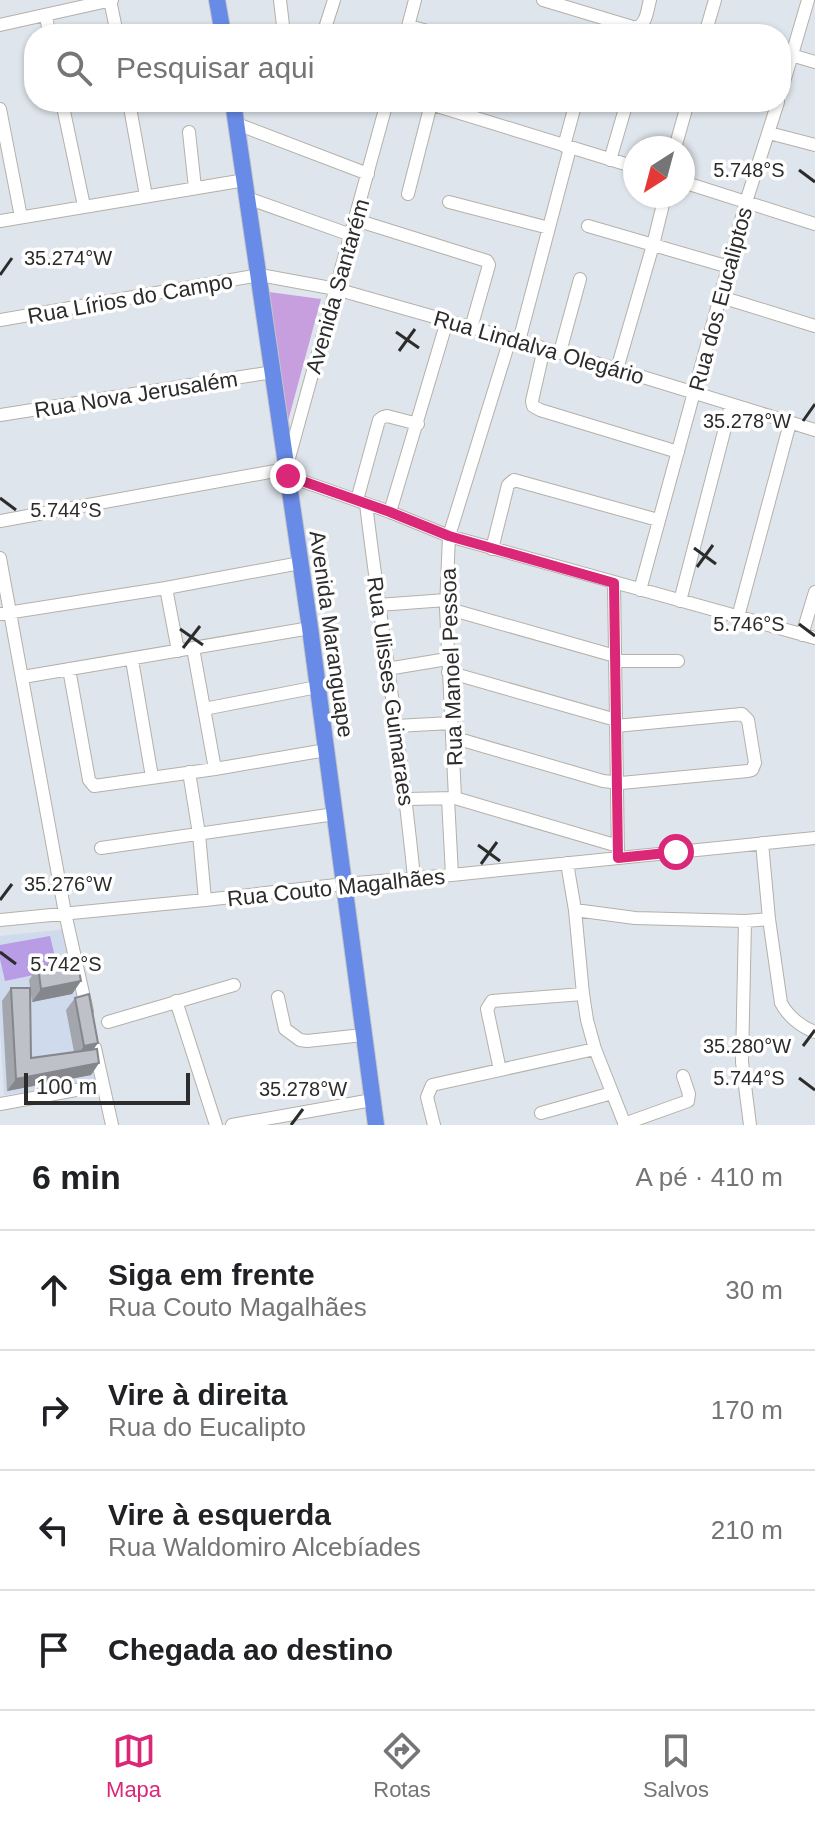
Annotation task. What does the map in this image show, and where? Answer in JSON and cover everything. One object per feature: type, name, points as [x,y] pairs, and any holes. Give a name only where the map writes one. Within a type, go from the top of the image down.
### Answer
[{"type":"main road","points":[[217,0],[221,24]]},
{"type":"main road","name":"Avenida Maranguape","points":[[235,112],[310,628],[376,1125]]},
{"type":"street","points":[[0,25],[111,0],[115,24]]},
{"type":"street","points":[[280,0],[283,24]]},
{"type":"street","points":[[326,24],[334,0]]},
{"type":"street","points":[[409,24],[415,0]]},
{"type":"street","points":[[543,0],[623,24]]},
{"type":"street","points":[[643,24],[650,0]]},
{"type":"street","points":[[708,24],[715,0]]},
{"type":"street","points":[[808,1],[791,55],[815,62]]},
{"type":"street","points":[[46,15],[47,24]]},
{"type":"street","points":[[0,109],[21,217]]},
{"type":"street","points":[[64,112],[84,206]]},
{"type":"street","points":[[131,112],[146,196]]},
{"type":"street","name":"Avenida Santarém","points":[[287,473],[384,112]]},
{"type":"street","points":[[408,194],[425,112]]},
{"type":"street","points":[[456,112],[623,164]]},
{"type":"street","name":"Rua Manoel Pessoa","points":[[452,875],[452,737],[446,604],[449,536],[549,228],[574,112]]},
{"type":"street","points":[[610,160],[624,112]]},
{"type":"street","points":[[678,136],[685,112]]},
{"type":"street","name":"Rua dos Eucaliptos","points":[[640,590],[746,202],[775,112]]},
{"type":"street","points":[[237,124],[368,174]]},
{"type":"street","points":[[189,132],[195,188]]},
{"type":"street","points":[[769,133],[815,145]]},
{"type":"street","points":[[0,221],[245,180]]},
{"type":"street","points":[[695,186],[815,224]]},
{"type":"street","points":[[247,198],[351,235]]},
{"type":"street","points":[[449,202],[549,228]]},
{"type":"street","points":[[617,369],[662,208]]},
{"type":"street","points":[[356,220],[487,261],[489,265],[471,328]]},
{"type":"street","points":[[588,226],[729,267]]},
{"type":"street","name":"Rua Lindalva Olegário","points":[[260,275],[336,289],[560,352],[815,430]]},
{"type":"street","name":"Rua Lírios do Campo","points":[[0,320],[260,275]]},
{"type":"street","points":[[560,352],[580,279]]},
{"type":"street","points":[[721,297],[815,326]]},
{"type":"street","points":[[390,512],[447,321]]},
{"type":"street","points":[[544,348],[533,406],[678,452]]},
{"type":"street","name":"Rua Nova Jerusalém","points":[[0,415],[273,372]]},
{"type":"street","points":[[680,601],[731,405]]},
{"type":"street","points":[[361,502],[379,420],[387,416],[418,424]]},
{"type":"street","points":[[738,617],[790,423]]},
{"type":"street","points":[[0,521],[287,473],[449,536],[809,637],[815,592]]},
{"type":"street","points":[[492,549],[508,485],[514,480],[658,520]]},
{"type":"street","name":"Rua Ulisses Guimaraes","points":[[361,502],[407,799],[414,878]]},
{"type":"street","points":[[0,558],[6,613],[23,677],[65,913],[90,1023]]},
{"type":"street","points":[[6,613],[300,563]]},
{"type":"street","points":[[407,799],[452,798],[618,852],[614,583]]},
{"type":"street","points":[[166,588],[178,651]]},
{"type":"street","points":[[378,605],[446,604],[615,658],[678,661]]},
{"type":"street","points":[[23,677],[310,628]]},
{"type":"street","points":[[193,648],[215,769]]},
{"type":"street","points":[[132,660],[152,777]]},
{"type":"street","points":[[387,669],[448,666],[616,723],[742,714],[748,720],[755,763],[748,771],[617,782],[590,778],[452,737]]},
{"type":"street","points":[[69,669],[89,780],[97,786],[326,750]]},
{"type":"street","points":[[204,709],[317,687]]},
{"type":"street","points":[[396,726],[451,723]]},
{"type":"street","points":[[189,772],[205,900]]},
{"type":"street","points":[[101,848],[335,814]]},
{"type":"street","name":"Rua Couto Magalhães","points":[[0,920],[567,863],[618,852],[815,838]]},
{"type":"street","points":[[762,843],[781,1003],[785,1012],[815,1032]]},
{"type":"street","points":[[567,863],[583,994],[595,1049],[625,1124],[688,1101],[683,1076]]},
{"type":"street","points":[[575,910],[635,918],[769,919]]},
{"type":"street","points":[[745,921],[742,1062],[750,1125]]},
{"type":"street","points":[[108,1022],[234,985]]},
{"type":"street","points":[[500,1070],[487,1009],[492,1001],[583,994]]},
{"type":"street","points":[[278,997],[285,1029],[300,1040],[363,1035]]},
{"type":"street","points":[[176,1001],[216,1125]]},
{"type":"street","points":[[93,1039],[112,1125]]},
{"type":"street","points":[[434,1125],[427,1097],[432,1085],[595,1049]]},
{"type":"street","points":[[0,1104],[103,1085]]},
{"type":"street","points":[[541,1113],[612,1093]]},
{"type":"street","points":[[232,1125],[372,1100]]},
{"type":"shaded area","points":[[269,292],[321,299],[288,421]]},
{"type":"shaded area","points":[[67,929],[97,1081],[4,1095],[0,936]]},
{"type":"shaded area","points":[[50,936],[58,970],[5,981],[0,945]]},
{"type":"building","points":[[77,961],[81,981],[41,989],[38,967]]},
{"type":"building","points":[[11,988],[30,988],[31,1058],[97,1049],[99,1063],[16,1079]]},
{"type":"building","points":[[89,994],[98,1043],[84,1046],[75,998]]},
{"type":"route","points":[[288,476],[449,536],[614,583],[618,858],[676,852]]}]
